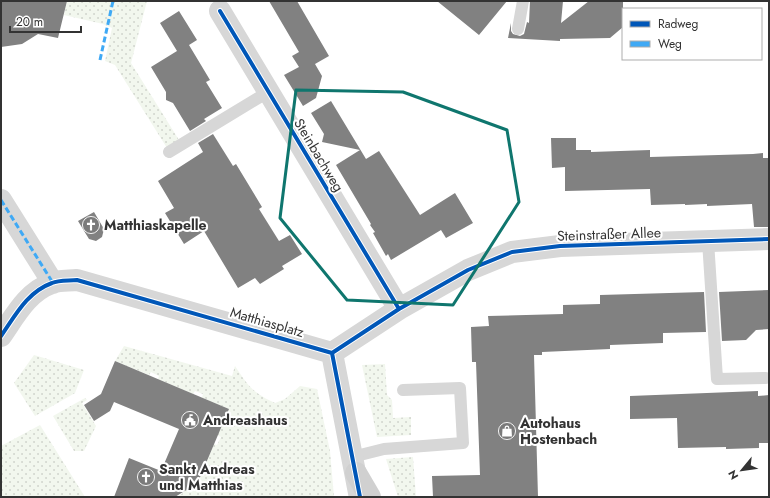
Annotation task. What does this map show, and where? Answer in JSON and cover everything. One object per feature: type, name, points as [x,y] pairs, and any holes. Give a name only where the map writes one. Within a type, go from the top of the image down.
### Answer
[{"type":"main road","points":[[354,465],[370,497]]},
{"type":"street","name":"Steinbachweg","points":[[220,12],[399,309]]},
{"type":"street","points":[[1,200],[53,283],[31,295],[17,312],[1,336]]},
{"type":"street","name":"Steinstraßer Allee","points":[[332,353],[399,309],[468,270],[512,252],[560,246],[769,239]]},
{"type":"street","name":"Matthiasplatz","points":[[53,283],[77,280],[131,289],[332,353]]},
{"type":"street","points":[[332,353],[360,497]]},
{"type":"lane","points":[[518,29],[523,1]]},
{"type":"lane","points":[[169,152],[268,92]]},
{"type":"lane","points":[[708,241],[716,379],[766,378]]},
{"type":"lane","points":[[354,465],[384,449],[463,443],[460,388],[403,390]]},
{"type":"highlighted area","points":[[296,90],[403,92],[507,130],[519,202],[453,305],[347,300],[280,218]]},
{"type":"shaded area","points":[[67,1],[147,1],[131,63],[179,140],[167,148],[115,65],[105,61],[112,28],[103,24],[64,15]]},
{"type":"shaded area","points":[[124,346],[232,376],[235,366],[256,392],[275,403],[285,399],[300,386],[317,389],[330,451],[334,497],[175,497],[183,493],[186,485],[199,489],[202,481],[199,479],[214,444],[217,445],[221,437],[217,435],[229,409],[202,398],[203,394],[195,391],[193,394],[158,379],[159,376],[151,372],[149,375],[115,361]]},
{"type":"shaded area","points":[[34,355],[84,370],[75,393],[35,416],[14,383]]},
{"type":"shaded area","points":[[385,364],[387,395],[392,400],[393,418],[411,417],[411,435],[377,437],[362,365]]},
{"type":"shaded area","points":[[85,398],[87,400],[82,403],[96,426],[84,451],[74,451],[53,416]]},
{"type":"shaded area","points":[[40,425],[85,497],[1,497],[1,446]]},
{"type":"shaded area","points":[[413,457],[416,497],[398,497],[386,459]]},
{"type":"building","points":[[1,1],[67,1],[58,38],[38,34],[22,44],[1,47]]},
{"type":"building","points":[[269,1],[297,1],[329,56],[315,64],[322,76],[316,98],[303,106],[284,75],[299,67],[292,56],[299,52]]},
{"type":"building","points":[[437,1],[507,1],[479,35]]},
{"type":"building","points":[[530,1],[563,1],[561,23],[589,1],[623,1],[622,28],[610,38],[560,39],[560,41],[508,38],[511,23],[511,31],[513,34],[520,36],[524,34],[527,22],[529,23]]},
{"type":"building","points":[[179,11],[197,40],[189,45],[210,80],[206,82],[222,108],[204,119],[206,121],[190,131],[173,103],[166,100],[166,92],[151,67],[177,51],[160,23]]},
{"type":"building","points":[[331,101],[366,159],[379,151],[420,215],[455,193],[473,223],[446,238],[441,230],[391,260],[388,254],[386,256],[373,233],[375,232],[370,225],[371,224],[336,165],[360,150],[322,142],[324,134],[311,113]]},
{"type":"building","points":[[213,134],[233,166],[236,164],[262,207],[259,209],[279,241],[290,235],[302,254],[282,266],[284,269],[260,284],[255,278],[238,288],[204,231],[184,244],[165,213],[174,208],[158,181],[203,152],[198,143]]},
{"type":"building","points":[[551,138],[576,138],[576,150],[591,150],[591,152],[650,150],[650,157],[763,153],[763,158],[769,158],[769,227],[754,227],[752,204],[707,206],[707,204],[651,205],[650,189],[565,191],[565,167],[552,168]]},
{"type":"building","name":"Matthiaskapelle","points":[[94,212],[104,229],[102,237],[96,241],[89,239],[78,221]]},
{"type":"building","points":[[769,290],[769,329],[756,330],[746,340],[722,341],[719,292]]},
{"type":"building","points":[[704,292],[706,332],[663,333],[663,343],[610,345],[610,349],[542,352],[542,355],[534,355],[538,497],[433,497],[432,476],[480,475],[476,362],[472,362],[471,327],[489,326],[488,316],[563,314],[563,305],[600,304],[600,295]]},
{"type":"building","name":"Andreashaus","points":[[115,361],[229,409],[195,489],[191,487],[175,497],[114,497],[129,458],[161,471],[179,429],[114,402],[110,411],[94,421],[84,405],[101,394]]},
{"type":"building","points":[[758,391],[758,396],[769,395],[769,443],[759,443],[759,448],[678,448],[677,418],[630,419],[630,396]]},
{"type":"marked path","points":[[100,60],[113,1]]},
{"type":"marked path","points":[[1,200],[53,283],[56,282]]},
{"type":"cycle path","points":[[220,11],[399,309]]},
{"type":"cycle path","points":[[332,353],[399,309],[468,270],[512,252],[560,246],[769,239]]},
{"type":"cycle path","points":[[1,336],[22,305],[35,292],[55,282],[77,280],[332,353],[360,497]]},
{"type":"place","name":"Matthiaskapelle","points":[[91,225]]},
{"type":"place","name":"Andreashaus","points":[[190,420]]},
{"type":"place","name":"Autohaus Hostenbach","points":[[507,431]]},
{"type":"place","name":"Sankt Andreas und Matthias","points":[[146,477]]}]
